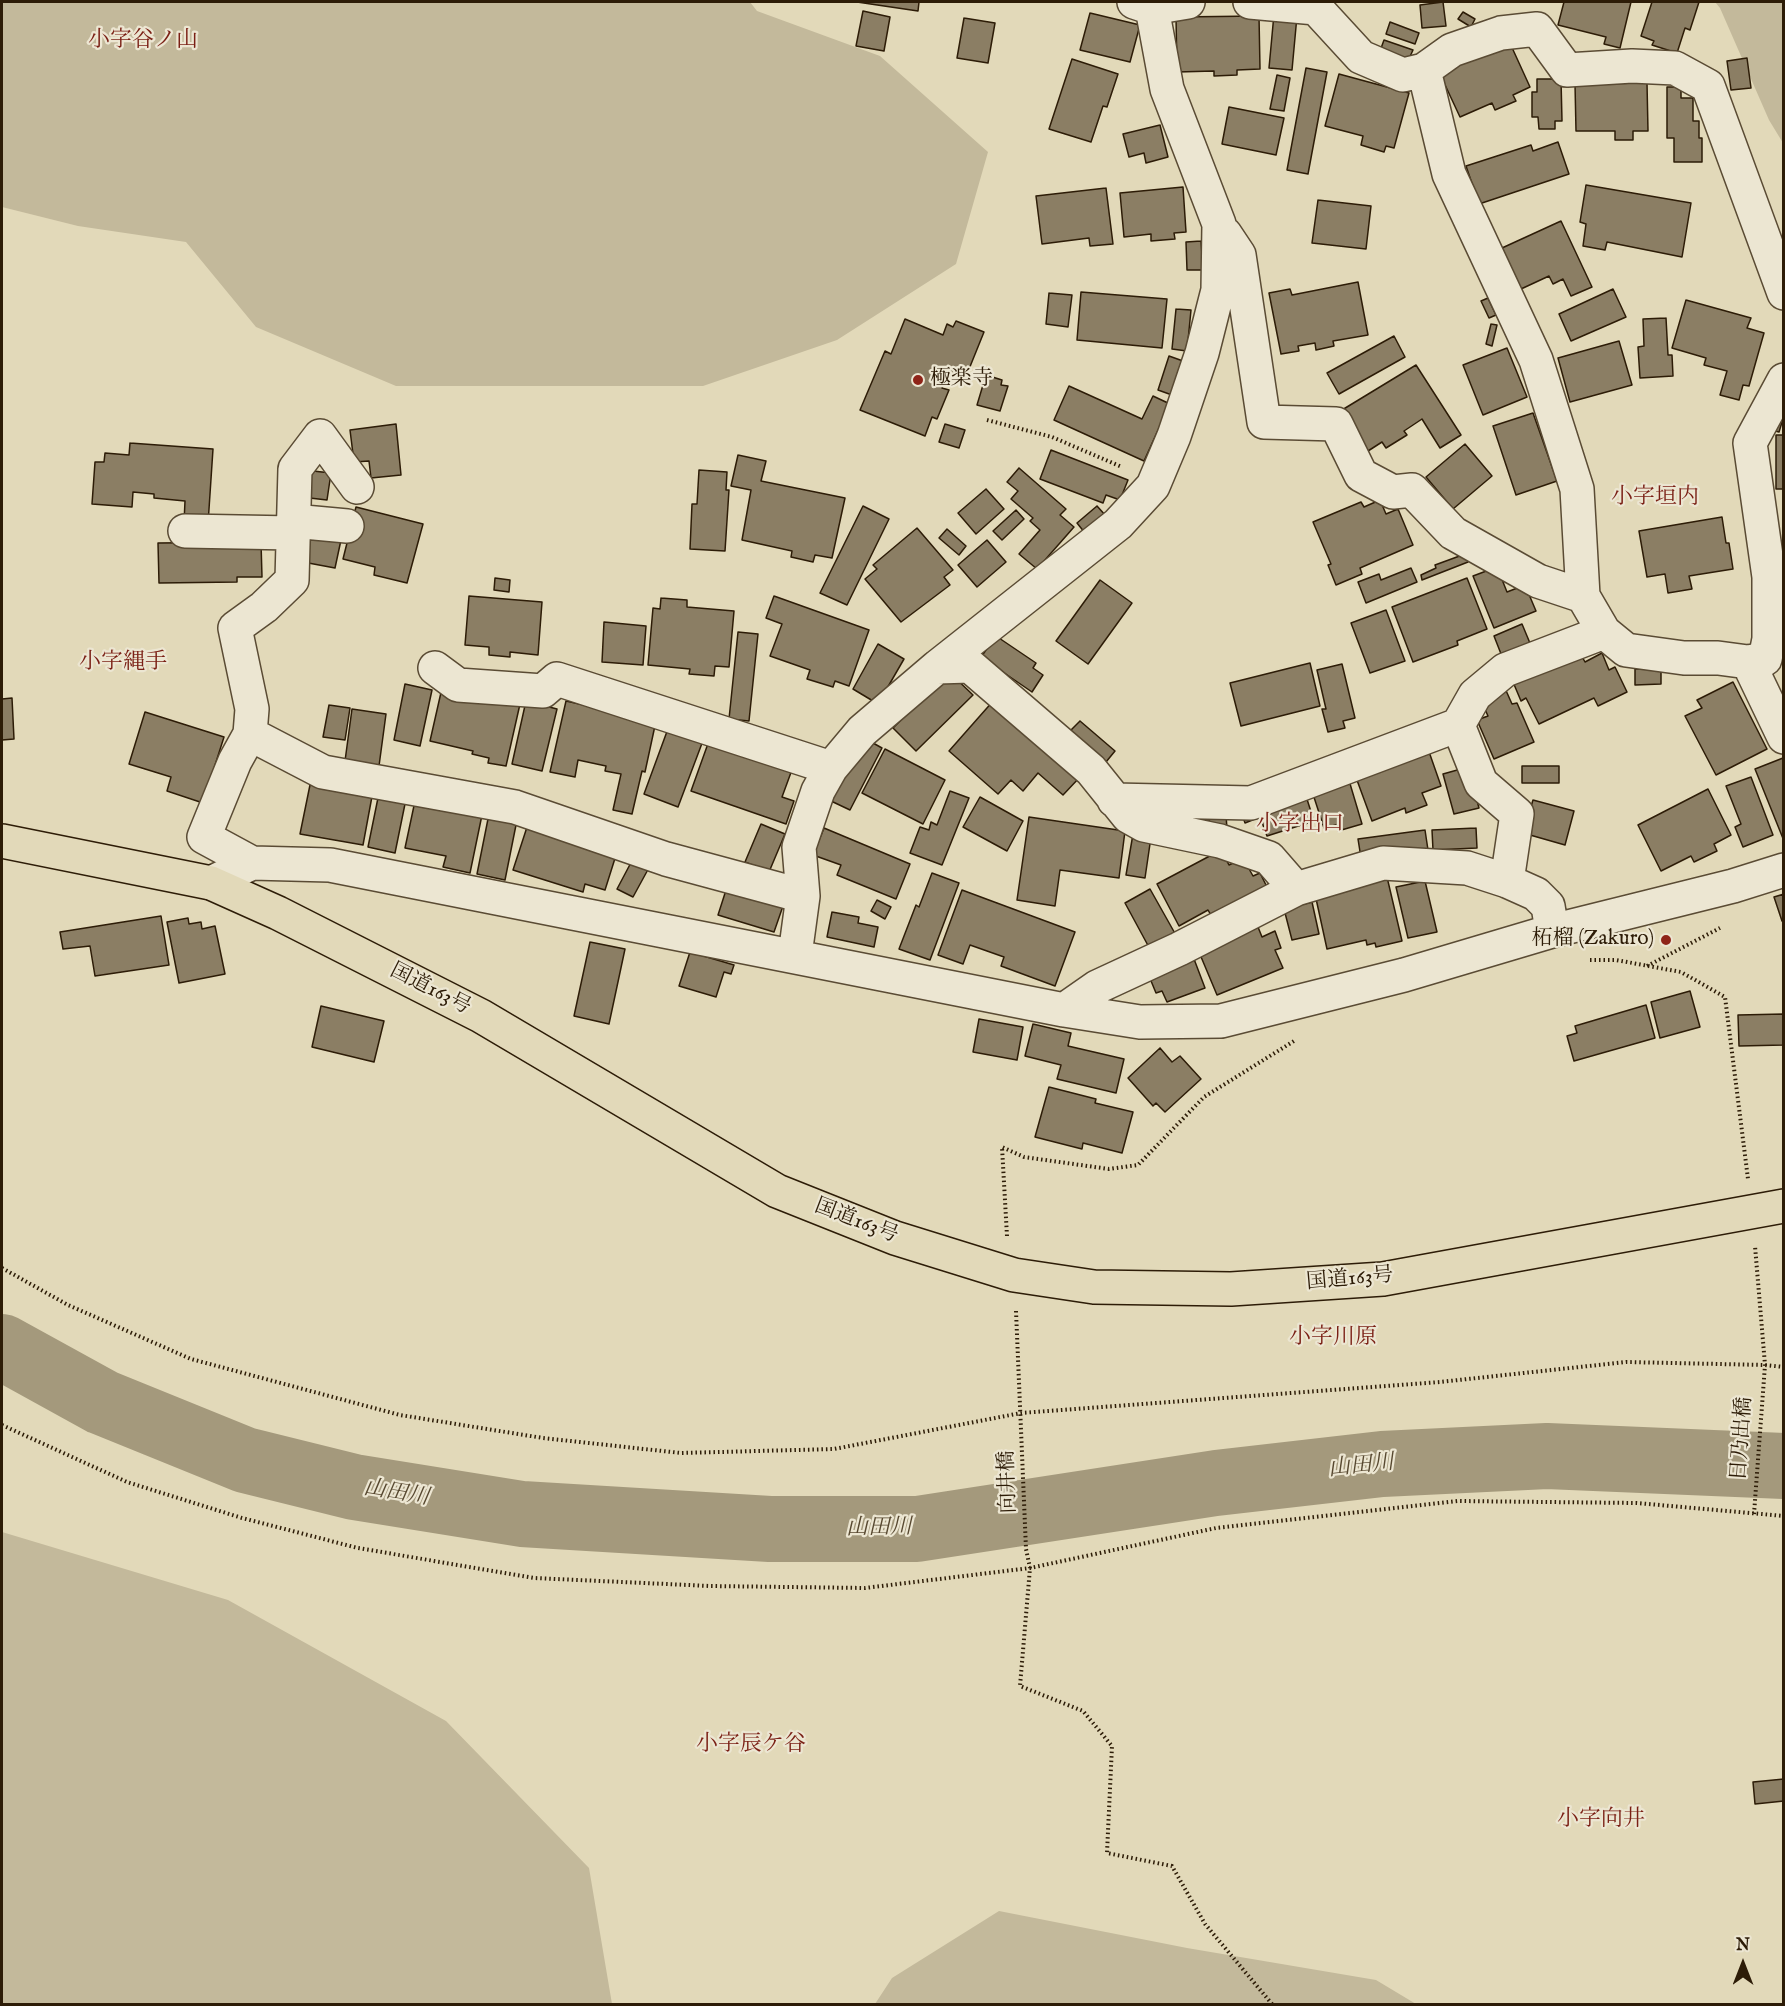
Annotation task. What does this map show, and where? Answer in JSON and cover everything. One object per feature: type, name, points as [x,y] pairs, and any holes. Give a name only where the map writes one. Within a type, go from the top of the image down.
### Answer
[{"type":"highway","name":"国道163号","points":[[2,841],[211,883],[278,913],[481,1016],[777,1191],[895,1238],[1012,1274],[1094,1287],[1231,1289],[1383,1279],[1784,1206]]},
{"type":"street","points":[[1188,2],[1143,5],[1167,88],[1219,224],[1239,255],[1264,422],[1336,424],[1360,475],[1393,492],[1412,490],[1453,533],[1538,581],[1583,596]]},
{"type":"street","points":[[1250,2],[1316,8],[1360,57],[1403,75],[1424,70],[1452,50],[1501,33],[1537,29],[1567,70],[1632,66],[1675,69],[1708,86],[1784,293]]},
{"type":"street","points":[[1424,70],[1449,174],[1536,360],[1577,489],[1583,596],[1604,632],[1626,650],[1684,658],[1718,658],[1748,662],[1765,659],[1769,639],[1769,577],[1750,443],[1784,380]]},
{"type":"street","points":[[795,956],[803,896],[799,847],[819,791],[831,768],[862,730],[1118,524],[1153,486],[1174,436],[1202,353],[1218,290],[1219,224]]},
{"type":"street","points":[[357,487],[320,436],[294,469],[291,580],[264,607],[235,628],[252,709],[250,734],[235,761],[204,837],[252,863],[330,865],[1064,1010],[1140,1022],[1221,1020],[1404,975],[1552,931],[1733,886],[1784,870]]},
{"type":"street","points":[[185,531],[347,526]]},
{"type":"street","points":[[1114,800],[1251,803],[1458,725],[1475,695],[1505,670],[1604,632]]},
{"type":"street","points":[[1748,662],[1776,708],[1784,737]]},
{"type":"street","points":[[938,667],[970,666],[1090,770],[1128,816],[1144,825],[1220,841],[1269,858],[1296,889]]},
{"type":"street","points":[[435,668],[458,685],[543,691],[556,679],[831,768]]},
{"type":"street","points":[[1458,725],[1481,783],[1517,814],[1507,881]]},
{"type":"street","points":[[250,734],[323,772],[515,807],[666,859],[803,896]]},
{"type":"street","points":[[211,883],[252,863]]},
{"type":"street","points":[[1064,1010],[1096,987],[1179,949],[1296,889],[1383,863],[1467,868],[1507,881],[1536,894],[1548,906],[1552,931]]},
{"type":"path","points":[[987,420],[1052,437],[1141,475],[1153,486]]},
{"type":"path","name":"日乃出橋","points":[[1582,960],[1617,960],[1681,972],[1725,997],[1752,1212],[1765,1365],[1762,1379],[1754,1514]]},
{"type":"path","name":"向井橋","points":[[1272,2004],[1205,1924],[1172,1866],[1107,1853],[1112,1746],[1083,1710],[1020,1686],[1030,1568],[1026,1549],[1021,1413],[1002,1147],[1024,1157],[1109,1169],[1138,1165],[1204,1096],[1303,1036]]},
{"type":"path","points":[[2,1268],[68,1305],[191,1359],[400,1415],[543,1438],[681,1453],[834,1449],[1021,1413],[1440,1382],[1626,1362],[1784,1367]]},
{"type":"path","points":[[2,1425],[127,1482],[242,1518],[358,1548],[534,1578],[710,1587],[865,1588],[1030,1568],[1216,1527],[1458,1501],[1636,1503],[1784,1516]]},
{"type":"shaded area","points":[[2,2],[750,2],[757,11],[880,56],[988,152],[956,264],[837,340],[703,386],[396,386],[256,327],[186,242],[78,226],[2,207]]},
{"type":"shaded area","points":[[1715,2],[1783,2],[1783,143],[1769,120],[1720,8]]},
{"type":"shaded area","points":[[2,1532],[228,1600],[446,1721],[589,1868],[612,2004],[2,2004]]},
{"type":"shaded area","points":[[999,1911],[1187,1948],[1376,1980],[1416,2004],[875,2004],[892,1978]]},
{"type":"building","points":[[857,2],[919,2],[918,11]]},
{"type":"building","points":[[1443,2],[1446,26],[1422,28],[1420,5]]},
{"type":"building","points":[[1564,2],[1631,2],[1620,48],[1604,44],[1606,37],[1558,25]]},
{"type":"building","points":[[1652,2],[1699,2],[1690,30],[1685,28],[1677,53],[1652,45],[1654,41],[1641,36]]},
{"type":"building","points":[[863,11],[890,17],[884,51],[856,46]]},
{"type":"building","points":[[1463,12],[1475,19],[1471,27],[1458,19]]},
{"type":"building","points":[[1090,13],[1140,25],[1130,62],[1080,50]]},
{"type":"building","points":[[1274,14],[1297,16],[1292,70],[1269,68]]},
{"type":"building","points":[[1259,16],[1260,69],[1237,70],[1237,75],[1214,76],[1214,71],[1177,72],[1176,17]]},
{"type":"building","points":[[964,18],[995,23],[988,63],[957,58]]},
{"type":"building","points":[[1390,22],[1419,33],[1415,44],[1386,34]]},
{"type":"building","points":[[1384,40],[1413,50],[1408,61],[1380,51]]},
{"type":"building","points":[[1509,41],[1530,87],[1513,95],[1516,101],[1495,110],[1492,103],[1460,117],[1439,72]]},
{"type":"building","points":[[1747,58],[1751,88],[1731,90],[1727,61]]},
{"type":"building","points":[[1072,59],[1118,74],[1107,107],[1103,106],[1091,142],[1049,129]]},
{"type":"building","points":[[1306,68],[1327,72],[1308,174],[1287,170]]},
{"type":"building","points":[[1339,74],[1409,93],[1394,148],[1386,146],[1384,152],[1361,145],[1363,136],[1325,126]]},
{"type":"building","points":[[1277,75],[1290,78],[1284,111],[1270,109]]},
{"type":"building","points":[[1537,79],[1561,79],[1562,121],[1555,121],[1555,129],[1539,129],[1538,117],[1532,117],[1532,92],[1537,92]]},
{"type":"building","points":[[1647,83],[1648,131],[1633,131],[1633,140],[1615,140],[1615,131],[1576,131],[1575,84]]},
{"type":"building","points":[[1667,87],[1681,87],[1681,98],[1693,98],[1693,121],[1699,121],[1699,138],[1702,138],[1702,162],[1674,162],[1674,138],[1667,138]]},
{"type":"building","points":[[1229,107],[1284,118],[1276,155],[1222,144]]},
{"type":"building","points":[[1160,125],[1168,157],[1146,163],[1144,153],[1129,157],[1123,134]]},
{"type":"building","points":[[1558,142],[1569,174],[1479,204],[1466,166],[1531,145],[1533,151]]},
{"type":"building","points":[[1586,185],[1691,203],[1682,257],[1607,242],[1605,250],[1583,246],[1586,224],[1580,222]]},
{"type":"building","points":[[1183,187],[1186,232],[1174,233],[1175,239],[1151,241],[1151,234],[1124,237],[1120,193]]},
{"type":"building","points":[[1106,188],[1113,244],[1090,246],[1089,238],[1042,244],[1036,196]]},
{"type":"building","points":[[1318,200],[1371,206],[1366,249],[1312,243]]},
{"type":"building","points":[[1561,221],[1592,287],[1571,296],[1563,279],[1553,284],[1549,276],[1521,289],[1502,248]]},
{"type":"building","points":[[1201,241],[1203,270],[1187,270],[1186,242]]},
{"type":"building","points":[[1358,282],[1368,335],[1333,341],[1334,346],[1316,350],[1315,343],[1298,346],[1299,351],[1281,354],[1269,293],[1290,289],[1292,295]]},
{"type":"building","points":[[1613,289],[1626,317],[1571,341],[1559,314]]},
{"type":"building","points":[[1081,292],[1167,299],[1162,348],[1077,340]]},
{"type":"building","points":[[1049,293],[1072,295],[1068,327],[1046,324]]},
{"type":"building","points":[[1488,298],[1496,315],[1489,318],[1481,301]]},
{"type":"building","points":[[1686,300],[1751,318],[1747,328],[1764,333],[1749,386],[1743,385],[1739,400],[1720,395],[1727,371],[1704,365],[1706,358],[1672,348]]},
{"type":"building","points":[[1176,309],[1191,310],[1187,351],[1172,349]]},
{"type":"building","points":[[1666,318],[1668,355],[1672,355],[1673,376],[1640,378],[1638,347],[1644,346],[1643,319]]},
{"type":"building","points":[[905,319],[943,335],[947,324],[953,327],[956,321],[984,332],[965,379],[948,373],[942,388],[949,390],[937,419],[932,417],[925,436],[860,410],[885,351],[891,354]]},
{"type":"building","points":[[1491,324],[1497,325],[1492,346],[1486,344]]},
{"type":"building","points":[[1394,336],[1405,357],[1339,394],[1327,373]]},
{"type":"building","points":[[1619,341],[1632,385],[1570,402],[1558,358]]},
{"type":"building","points":[[1507,348],[1527,397],[1483,415],[1463,365]]},
{"type":"building","points":[[1169,356],[1183,361],[1172,395],[1158,390]]},
{"type":"building","points":[[1416,365],[1461,435],[1440,448],[1422,419],[1404,431],[1407,435],[1386,448],[1382,442],[1368,451],[1342,410]]},
{"type":"building","points":[[986,375],[1002,380],[1001,385],[1008,386],[1000,411],[977,405]]},
{"type":"building","points":[[1069,386],[1142,419],[1153,396],[1170,404],[1144,461],[1054,420]]},
{"type":"building","points":[[1533,413],[1557,481],[1516,495],[1493,426]]},
{"type":"building","points":[[1772,416],[1783,419],[1779,432],[1768,429]]},
{"type":"building","points":[[396,424],[401,475],[371,478],[369,461],[354,462],[350,430]]},
{"type":"building","points":[[945,424],[965,430],[959,448],[939,442]]},
{"type":"building","points":[[1776,435],[1784,435],[1784,489],[1776,489]]},
{"type":"building","points":[[130,443],[213,449],[208,524],[184,523],[185,501],[154,498],[154,494],[133,492],[132,507],[92,504],[95,462],[104,462],[105,453],[129,455]]},
{"type":"building","points":[[1465,444],[1492,476],[1453,509],[1426,477]]},
{"type":"building","points":[[1051,450],[1128,480],[1120,500],[1106,495],[1103,503],[1040,479]]},
{"type":"building","points":[[738,455],[766,461],[761,481],[845,498],[832,558],[815,555],[813,562],[791,557],[792,551],[742,540],[751,490],[731,486]]},
{"type":"building","points":[[1019,468],[1066,509],[1060,515],[1074,527],[1037,569],[1019,554],[1040,530],[1030,521],[1033,518],[1011,499],[1018,491],[1007,482]]},
{"type":"building","points":[[304,470],[331,473],[327,500],[301,497]]},
{"type":"building","points":[[699,470],[727,472],[726,490],[729,490],[725,551],[690,549],[692,504],[697,504]]},
{"type":"building","points":[[986,489],[1004,509],[976,534],[958,513]]},
{"type":"building","points":[[1380,500],[1386,514],[1398,509],[1413,545],[1360,568],[1362,574],[1336,585],[1328,565],[1331,564],[1313,522],[1361,502],[1364,507]]},
{"type":"building","points":[[863,506],[889,519],[847,605],[820,593]]},
{"type":"building","points":[[1097,506],[1106,516],[1085,533],[1077,523]]},
{"type":"building","points":[[356,507],[423,524],[407,583],[374,575],[375,567],[343,559]]},
{"type":"building","points":[[1016,510],[1024,519],[1002,540],[993,531]]},
{"type":"building","points":[[1722,517],[1733,569],[1689,576],[1692,589],[1668,593],[1665,574],[1647,577],[1639,531]]},
{"type":"building","points":[[917,528],[953,570],[944,577],[950,585],[901,622],[865,579],[877,569],[873,565]]},
{"type":"building","points":[[947,529],[966,546],[959,555],[939,538]]},
{"type":"building","points":[[309,534],[341,540],[335,568],[303,562]]},
{"type":"building","points":[[987,540],[1006,562],[977,587],[958,565]]},
{"type":"building","points":[[261,542],[262,577],[237,577],[237,582],[159,583],[158,543]]},
{"type":"building","points":[[1465,554],[1468,562],[1422,580],[1421,575],[1436,568],[1435,565]]},
{"type":"building","points":[[1497,567],[1507,592],[1525,585],[1536,611],[1494,628],[1473,576]]},
{"type":"building","points":[[1411,568],[1417,582],[1366,603],[1358,582],[1379,574],[1381,580]]},
{"type":"building","points":[[495,578],[510,580],[509,592],[494,590]]},
{"type":"building","points":[[1467,578],[1487,629],[1457,641],[1458,645],[1413,662],[1392,607]]},
{"type":"building","points":[[1100,580],[1132,603],[1088,664],[1056,641]]},
{"type":"building","points":[[469,596],[542,602],[538,655],[510,652],[510,657],[489,655],[489,647],[465,645]]},
{"type":"building","points":[[774,596],[869,630],[849,686],[835,681],[833,687],[807,679],[810,670],[770,656],[782,624],[766,618]]},
{"type":"building","points":[[661,598],[687,600],[687,607],[734,611],[729,667],[715,666],[714,676],[689,674],[690,669],[648,665],[653,608],[660,609]]},
{"type":"building","points":[[1386,610],[1405,661],[1370,673],[1351,623]]},
{"type":"building","points":[[604,622],[646,626],[643,665],[602,662]]},
{"type":"building","points":[[1522,624],[1532,648],[1503,659],[1494,636]]},
{"type":"building","points":[[738,632],[758,634],[749,721],[729,719]]},
{"type":"building","points":[[996,636],[1036,663],[1033,668],[1043,675],[1032,692],[981,657]]},
{"type":"building","points":[[878,644],[904,659],[878,704],[853,689]]},
{"type":"building","points":[[1579,651],[1585,662],[1602,653],[1609,670],[1615,667],[1627,692],[1598,706],[1594,698],[1539,724],[1526,698],[1521,701],[1513,682]]},
{"type":"building","points":[[1310,663],[1320,706],[1241,726],[1230,683]]},
{"type":"building","points":[[1342,664],[1355,718],[1343,721],[1345,728],[1328,732],[1322,709],[1326,709],[1317,670]]},
{"type":"building","points":[[1635,669],[1661,669],[1661,684],[1635,685]]},
{"type":"building","points":[[949,672],[973,695],[916,751],[893,728]]},
{"type":"building","points":[[1733,682],[1767,749],[1716,775],[1685,716],[1702,708],[1697,700]]},
{"type":"building","points":[[405,684],[432,690],[420,746],[394,740]]},
{"type":"building","points":[[1504,686],[1512,704],[1517,703],[1534,742],[1494,759],[1477,720],[1488,716],[1479,696]]},
{"type":"building","points":[[442,688],[520,704],[506,766],[488,763],[489,758],[472,754],[473,751],[430,741]]},
{"type":"building","points":[[12,698],[14,739],[2,740],[2,699]]},
{"type":"building","points":[[994,700],[1080,777],[1063,795],[1038,773],[1023,791],[1011,780],[998,794],[949,751]]},
{"type":"building","points":[[526,701],[557,709],[542,771],[512,764]]},
{"type":"building","points":[[566,701],[656,721],[645,772],[642,771],[632,814],[613,810],[621,774],[605,771],[606,766],[578,760],[575,777],[550,772]]},
{"type":"building","points":[[329,705],[350,708],[345,740],[323,737]]},
{"type":"building","points":[[352,709],[386,714],[379,766],[345,761]]},
{"type":"building","points":[[145,712],[224,737],[203,803],[167,791],[171,777],[129,764]]},
{"type":"building","points":[[1080,721],[1115,751],[1106,762],[1070,731]]},
{"type":"building","points":[[669,726],[704,738],[678,807],[644,794]]},
{"type":"building","points":[[710,738],[793,767],[782,797],[794,801],[786,824],[691,791]]},
{"type":"building","points":[[864,738],[882,748],[850,810],[831,801]]},
{"type":"building","points":[[1427,746],[1441,786],[1422,793],[1427,805],[1406,813],[1405,808],[1372,821],[1354,772]]},
{"type":"building","points":[[885,749],[945,780],[923,824],[862,793]]},
{"type":"building","points":[[1784,759],[1784,841],[1755,769]]},
{"type":"building","points":[[1522,766],[1559,766],[1559,783],[1522,783]]},
{"type":"building","points":[[1468,767],[1479,808],[1454,814],[1443,774]]},
{"type":"building","points":[[1348,777],[1362,824],[1338,831],[1336,825],[1324,828],[1311,788]]},
{"type":"building","points":[[1751,777],[1773,835],[1743,847],[1735,827],[1741,824],[1726,786]]},
{"type":"building","points":[[311,780],[373,791],[363,845],[300,834]]},
{"type":"building","points":[[1708,789],[1731,835],[1714,844],[1717,851],[1694,862],[1691,856],[1661,871],[1638,825]]},
{"type":"building","points":[[950,791],[969,798],[942,865],[910,853],[920,827],[929,830],[931,822],[937,825]]},
{"type":"building","points":[[379,793],[406,799],[395,853],[368,847]]},
{"type":"building","points":[[1305,793],[1314,821],[1267,836],[1260,817],[1245,823],[1242,814]]},
{"type":"building","points":[[980,797],[1023,821],[1007,851],[963,827]]},
{"type":"building","points":[[1533,800],[1574,811],[1565,845],[1523,833]]},
{"type":"building","points":[[415,801],[482,815],[470,873],[443,867],[446,856],[405,848]]},
{"type":"building","points":[[489,814],[517,820],[505,880],[477,874]]},
{"type":"building","points":[[1209,814],[1226,814],[1227,830],[1209,830]]},
{"type":"building","points":[[1029,817],[1125,831],[1119,878],[1060,870],[1055,906],[1017,900]]},
{"type":"building","points":[[528,824],[617,852],[605,890],[585,884],[583,892],[513,870]]},
{"type":"building","points":[[761,824],[785,834],[769,872],[745,862]]},
{"type":"building","points":[[824,828],[910,864],[896,899],[837,875],[841,865],[813,855]]},
{"type":"building","points":[[1476,828],[1477,848],[1433,850],[1432,830]]},
{"type":"building","points":[[1425,830],[1428,850],[1361,858],[1358,839]]},
{"type":"building","points":[[1133,834],[1151,837],[1145,878],[1126,875]]},
{"type":"building","points":[[1221,850],[1229,865],[1243,858],[1253,876],[1260,873],[1267,887],[1212,917],[1208,910],[1179,926],[1157,884]]},
{"type":"building","points":[[635,855],[651,864],[633,897],[617,889]]},
{"type":"building","points":[[932,873],[959,883],[930,960],[899,949],[916,905],[919,907]]},
{"type":"building","points":[[1387,877],[1402,941],[1376,947],[1375,943],[1367,945],[1366,940],[1327,949],[1315,894]]},
{"type":"building","points":[[1425,881],[1437,932],[1408,938],[1396,887]]},
{"type":"building","points":[[727,887],[783,906],[774,932],[718,915]]},
{"type":"building","points":[[1150,889],[1177,937],[1151,951],[1125,903]]},
{"type":"building","points":[[962,890],[1075,932],[1055,986],[1001,966],[1004,957],[970,945],[963,964],[938,955]]},
{"type":"building","points":[[1784,894],[1784,921],[1782,921],[1774,897]]},
{"type":"building","points":[[877,900],[891,907],[885,919],[871,911]]},
{"type":"building","points":[[1312,902],[1319,934],[1292,940],[1284,909]]},
{"type":"building","points":[[832,912],[859,917],[858,923],[878,927],[874,947],[827,937]]},
{"type":"building","points":[[161,916],[169,965],[95,976],[90,946],[63,949],[60,932]]},
{"type":"building","points":[[188,918],[189,924],[201,922],[202,929],[215,926],[225,974],[179,983],[167,922]]},
{"type":"building","points":[[1258,927],[1262,937],[1275,931],[1281,948],[1275,950],[1283,968],[1217,995],[1199,952]]},
{"type":"building","points":[[590,942],[625,949],[609,1024],[574,1016]]},
{"type":"building","points":[[690,952],[734,965],[731,974],[724,972],[716,997],[679,986]]},
{"type":"building","points":[[1194,959],[1205,988],[1167,1002],[1162,991],[1156,993],[1149,976]]},
{"type":"building","points":[[1690,991],[1700,1027],[1660,1038],[1651,1002]]},
{"type":"building","points":[[1646,1005],[1655,1038],[1574,1061],[1567,1036],[1577,1033],[1575,1026]]},
{"type":"building","points":[[321,1006],[384,1021],[374,1062],[312,1047]]},
{"type":"building","points":[[1784,1014],[1784,1045],[1739,1046],[1738,1015]]},
{"type":"building","points":[[979,1019],[1023,1027],[1017,1060],[973,1052]]},
{"type":"building","points":[[1033,1024],[1071,1033],[1068,1046],[1124,1059],[1116,1093],[1057,1079],[1061,1065],[1025,1056]]},
{"type":"building","points":[[1160,1048],[1172,1062],[1180,1056],[1201,1079],[1165,1112],[1156,1103],[1153,1106],[1128,1078]]},
{"type":"building","points":[[1049,1087],[1096,1099],[1095,1103],[1133,1112],[1122,1153],[1083,1143],[1082,1149],[1035,1137]]},
{"type":"building","points":[[1784,1779],[1784,1801],[1755,1804],[1753,1782]]},
{"type":"waterway","name":"山田川","points":[[2,1347],[102,1402],[245,1460],[354,1487],[522,1514],[770,1529],[917,1529],[1216,1483],[1382,1464],[1547,1456],[1784,1466]]},
{"type":"place","name":"極楽寺","points":[[918,380]]},
{"type":"place","name":"柘榴 (Zakuro)","points":[[1666,940]]},
{"type":"district","name":"小字谷ノ山","points":[[143,41]]},
{"type":"district","name":"小字垣内","points":[[1655,498]]},
{"type":"district","name":"小字縄手","points":[[123,663]]},
{"type":"district","name":"小字出口","points":[[1300,825]]},
{"type":"district","name":"小字川原","points":[[1333,1338]]},
{"type":"district","name":"小字辰ケ谷","points":[[751,1745]]},
{"type":"district","name":"小字向井","points":[[1601,1820]]}]
